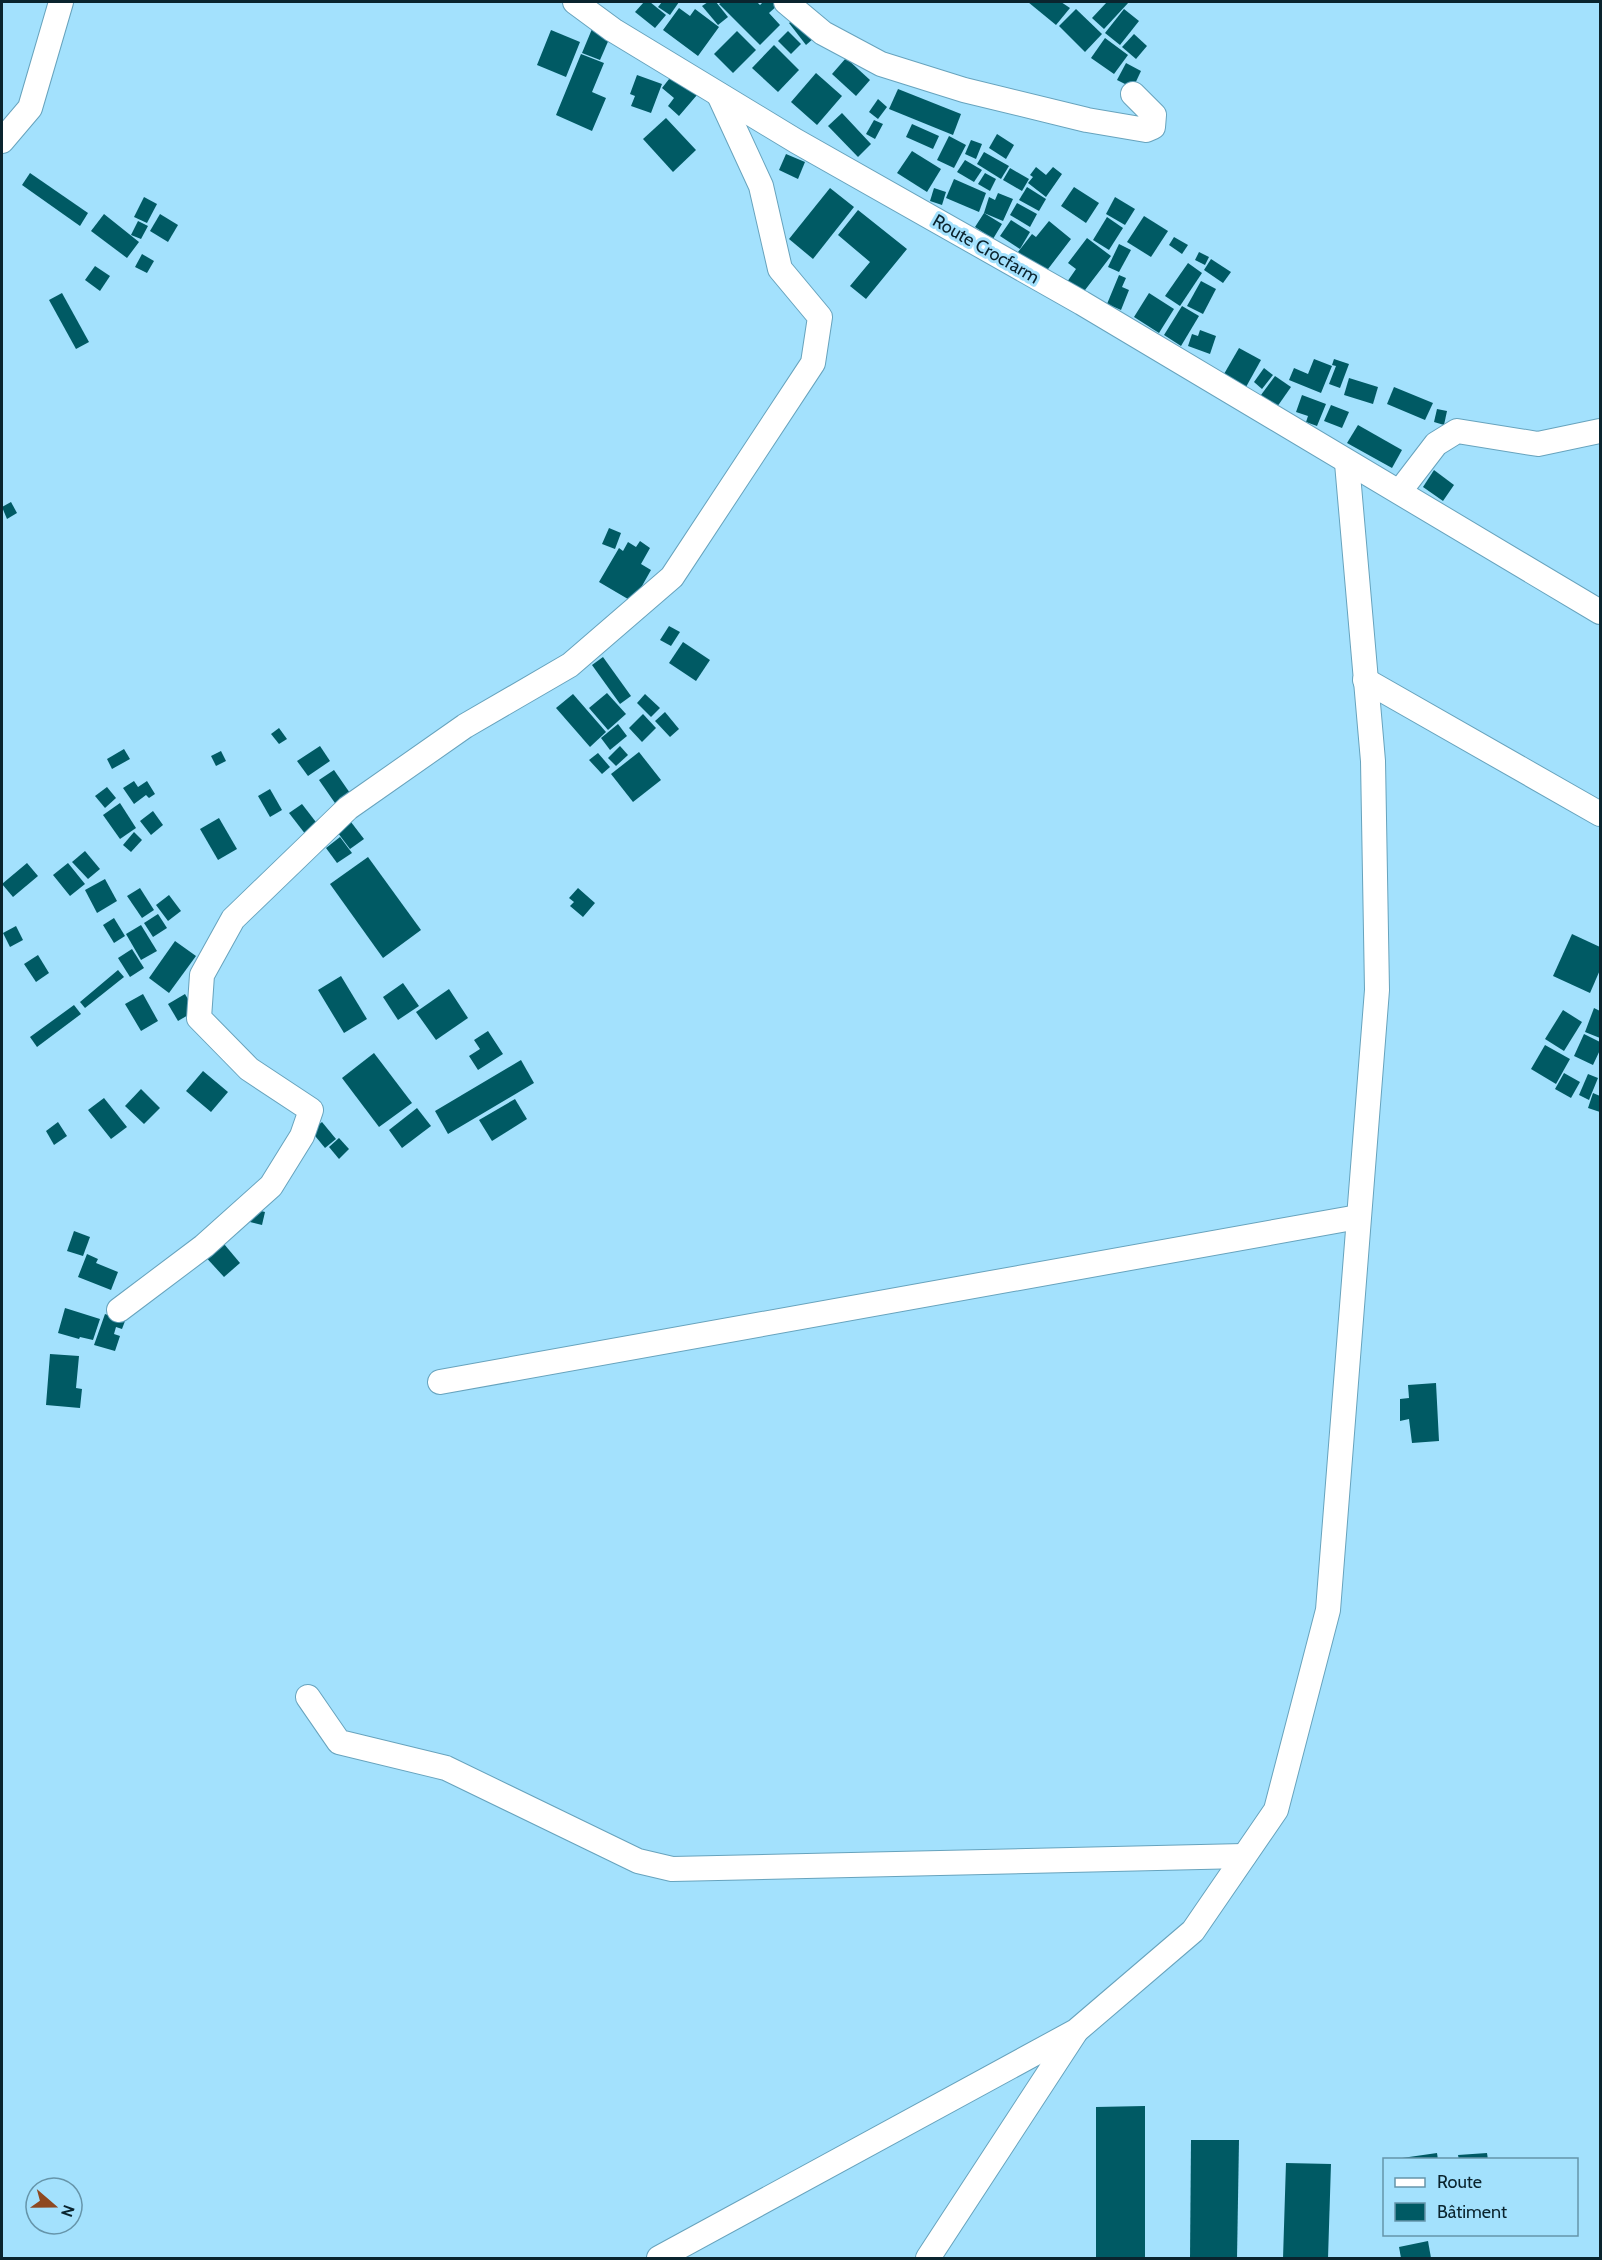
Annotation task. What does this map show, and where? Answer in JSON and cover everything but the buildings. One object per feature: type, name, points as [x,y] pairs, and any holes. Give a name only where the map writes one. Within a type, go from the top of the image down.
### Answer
[{"type":"street","points":[[2,141],[30,108],[61,2]]},
{"type":"street","name":"Route Crocfarm","points":[[575,2],[614,30],[796,141],[1082,303],[1600,612]]},
{"type":"street","points":[[786,2],[823,33],[881,64],[964,90],[1087,120],[1146,130],[1153,127],[1154,115],[1133,94]]},
{"type":"street","points":[[119,1310],[204,1246],[271,1186],[302,1136],[312,1110],[249,1069],[199,1017],[202,975],[233,919],[348,808],[465,726],[570,665],[672,576],[813,363],[820,317],[780,269],[761,186],[719,95]]},
{"type":"street","points":[[1400,491],[1436,444],[1457,431],[1538,444],[1600,431]]},
{"type":"street","points":[[659,2259],[1076,2031],[1193,1931],[1276,1810],[1328,1610],[1377,990],[1373,761],[1347,463]]},
{"type":"street","points":[[1365,680],[1600,814]]},
{"type":"street","points":[[440,1382],[1358,1216]]},
{"type":"street","points":[[308,1697],[339,1742],[446,1768],[638,1861],[672,1869],[1244,1856]]},
{"type":"street","points":[[928,2259],[1076,2031]]}]
